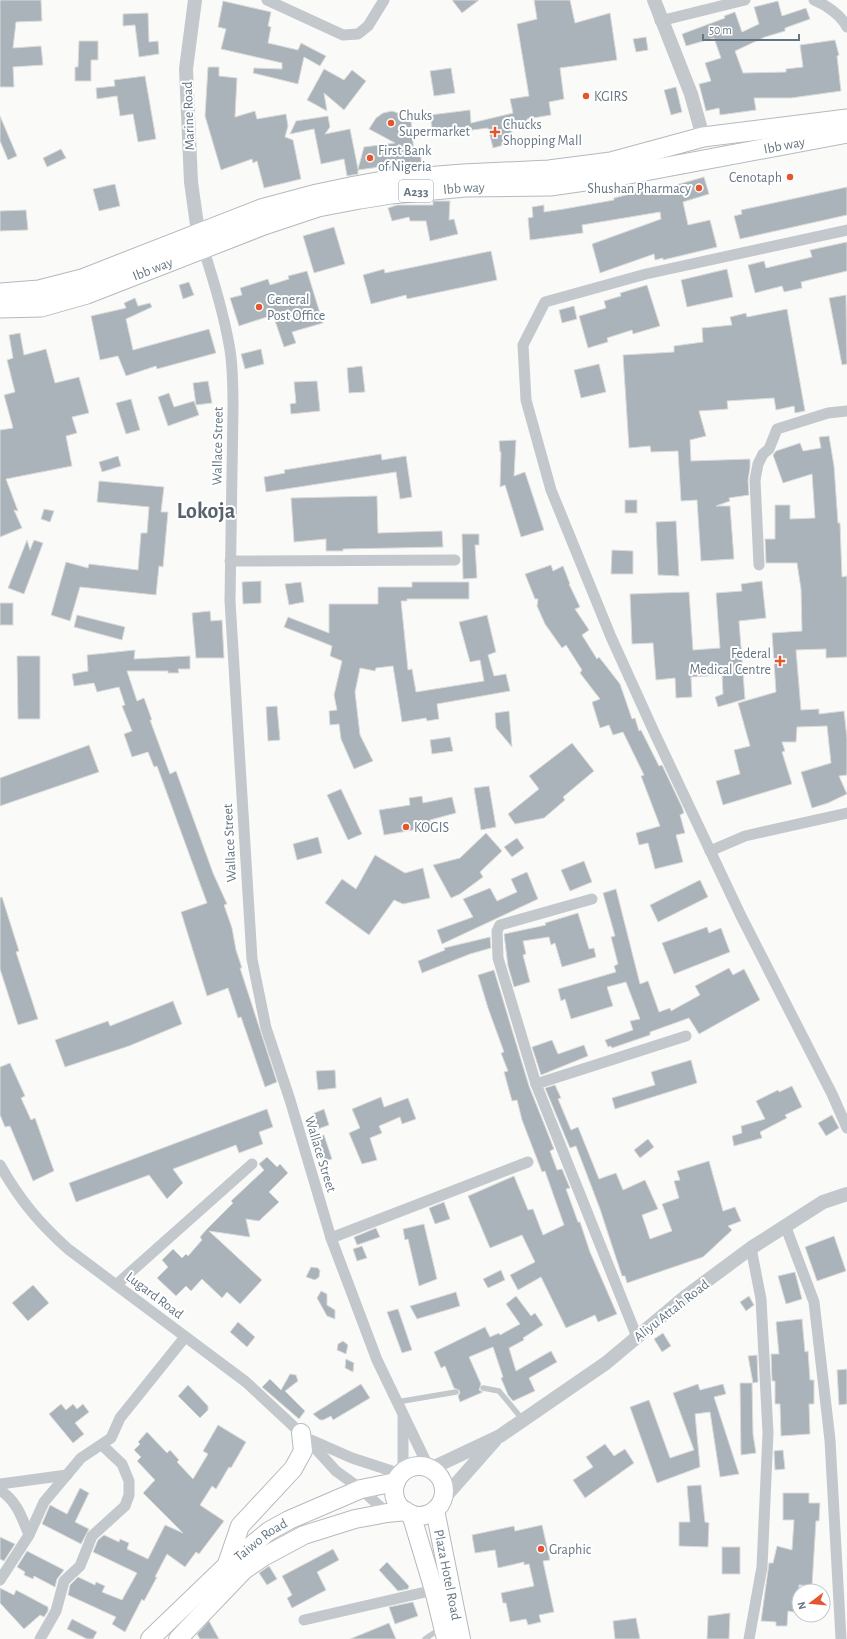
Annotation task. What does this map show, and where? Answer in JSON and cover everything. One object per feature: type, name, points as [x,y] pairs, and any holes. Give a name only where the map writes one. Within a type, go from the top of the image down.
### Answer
[{"type":"highway","name":"A233","points":[[0,293],[39,290],[82,279],[200,240],[261,209],[317,194],[382,181],[463,174],[549,170],[611,162],[703,137],[847,119]]},
{"type":"highway","name":"Ibb way","points":[[0,308],[41,307],[87,294],[132,278],[200,240],[264,225],[318,207],[391,194],[465,187],[550,186],[613,177],[847,133]]},
{"type":"main road","points":[[227,1565],[240,1526],[293,1469],[303,1451],[303,1435]]},
{"type":"main road","points":[[415,1466],[430,1467],[438,1475],[444,1486],[439,1505],[424,1515],[408,1513],[400,1507],[395,1495],[400,1476],[415,1466]]},
{"type":"main road","name":"Taiwo Road","points":[[150,1639],[227,1565],[269,1531],[289,1520],[361,1489],[400,1476]]},
{"type":"main road","name":"Plaza Hotel Road","points":[[439,1505],[460,1639]]},
{"type":"main road","name":"Taiwo Road","points":[[178,1639],[244,1570],[263,1557],[304,1535],[355,1520],[387,1513],[408,1513]]},
{"type":"main road","name":"Plaza Hotel Road","points":[[408,1513],[434,1590],[444,1633]]},
{"type":"street","name":"Marine Road","points":[[195,0],[186,69],[191,182],[200,240]]},
{"type":"street","points":[[267,0],[343,35],[358,34],[368,26],[384,0]]},
{"type":"street","points":[[654,0],[660,21],[691,94],[703,137]]},
{"type":"street","points":[[660,21],[746,0]]},
{"type":"street","points":[[814,0],[822,3],[840,17],[847,27]]},
{"type":"street","points":[[847,230],[646,274],[545,302],[523,345],[526,400],[551,490],[611,637],[741,916],[832,1094],[847,1128]]},
{"type":"street","name":"Wallace Street","points":[[200,240],[224,320],[231,357],[234,408],[230,601],[252,959],[266,1028],[290,1100],[331,1238],[377,1360],[430,1467]]},
{"type":"street","points":[[759,565],[755,480],[758,464],[763,454],[769,449],[777,429],[847,410]]},
{"type":"street","points":[[230,561],[455,560]]},
{"type":"street","points":[[710,851],[744,836],[847,813]]},
{"type":"street","points":[[592,899],[500,925],[497,931],[498,958],[536,1084],[636,1337]]},
{"type":"street","points":[[536,1084],[686,1036]]},
{"type":"street","points":[[331,1238],[528,1162]]},
{"type":"street","points":[[116,1285],[252,1164]]},
{"type":"street","name":"Lugard Road","points":[[0,1165],[16,1194],[49,1232],[116,1285],[246,1382],[303,1435]]},
{"type":"street","name":"Aliyu Attah Road","points":[[500,1436],[606,1363],[685,1297],[751,1248],[823,1202],[847,1194]]},
{"type":"street","points":[[785,1225],[814,1302],[830,1440],[841,1639]]},
{"type":"street","points":[[749,1639],[762,1567],[768,1433],[761,1299],[751,1248]]},
{"type":"street","points":[[0,1580],[30,1535],[44,1502],[81,1458],[111,1438],[120,1418],[185,1337]]},
{"type":"street","points":[[303,1435],[352,1458],[400,1476],[403,1415]]},
{"type":"street","points":[[303,1435],[336,1471],[361,1489],[387,1513]]},
{"type":"street","points":[[430,1467],[500,1436]]},
{"type":"street","points":[[439,1505],[500,1436]]},
{"type":"street","points":[[40,1639],[56,1611],[64,1582],[80,1566],[92,1536],[125,1506],[129,1495],[129,1481],[122,1464],[102,1445]]},
{"type":"street","points":[[0,1484],[67,1475]]},
{"type":"street","points":[[0,1490],[9,1496],[18,1508],[30,1535]]},
{"type":"street","points":[[304,1620],[434,1590]]},
{"type":"lane","points":[[483,1388],[499,1391],[523,1420]]},
{"type":"lane","points":[[397,1402],[456,1392]]},
{"type":"lane","points":[[424,1639],[444,1633]]},
{"type":"building","points":[[0,0],[41,0],[42,21],[16,22],[13,48],[41,46],[43,65],[13,67],[14,87],[0,87]]},
{"type":"building","points":[[452,0],[479,0],[462,13]]},
{"type":"building","points":[[534,0],[570,0],[575,23],[610,13],[617,60],[560,68],[564,99],[549,102],[551,115],[527,119],[528,126],[511,128],[514,141],[504,143],[504,145],[493,148],[488,128],[433,135],[430,115],[470,110],[471,123],[513,113],[510,99],[529,96],[517,24],[537,19]]},
{"type":"building","points":[[223,1],[271,12],[268,26],[271,27],[268,43],[298,50],[301,43],[326,56],[320,66],[304,57],[298,84],[253,73],[254,68],[282,69],[282,63],[221,49],[226,29],[218,27]]},
{"type":"building","points":[[778,1],[782,16],[806,8],[810,19],[785,28],[785,31],[765,37],[735,51],[743,73],[786,72],[786,69],[803,67],[800,45],[835,40],[839,55],[837,56],[841,91],[791,98],[754,98],[756,110],[720,115],[719,108],[706,111],[699,84],[711,81],[705,63],[721,58],[714,38],[686,46],[682,34],[725,18],[724,16],[735,12],[742,32],[759,24],[754,7]]},
{"type":"building","points":[[148,13],[149,42],[158,41],[159,54],[139,57],[135,25],[123,26],[123,14]]},
{"type":"building","points":[[646,37],[648,50],[636,52],[633,39]]},
{"type":"building","points":[[79,41],[98,41],[98,60],[91,60],[91,81],[75,81],[75,67],[78,67]]},
{"type":"building","points":[[208,67],[219,67],[219,76],[237,78],[235,117],[255,111],[257,119],[286,114],[288,126],[285,137],[293,140],[301,179],[264,188],[257,161],[253,163],[252,159],[221,170],[205,116]]},
{"type":"building","points":[[451,68],[455,93],[434,96],[430,71]]},
{"type":"building","points":[[324,69],[344,80],[352,70],[366,81],[344,110],[324,93],[327,111],[307,100]]},
{"type":"building","points":[[145,76],[156,139],[138,142],[133,114],[120,116],[117,96],[97,99],[96,88],[115,86],[114,80]]},
{"type":"building","points":[[676,87],[682,112],[671,115],[664,90]]},
{"type":"building","points":[[392,111],[398,113],[399,119],[408,118],[411,121],[414,152],[420,151],[422,166],[387,169],[387,166],[358,170],[358,174],[347,176],[344,159],[321,164],[314,129],[290,134],[296,121],[328,116],[330,127],[325,134],[350,129],[358,169],[364,147],[395,143],[369,129],[376,118],[383,113]]},
{"type":"building","points":[[0,116],[17,156],[8,160],[0,141]]},
{"type":"building","points":[[61,149],[66,158],[47,167],[43,158]]},
{"type":"building","points":[[704,177],[709,194],[683,202],[688,225],[710,220],[717,247],[663,260],[663,258],[655,260],[654,254],[600,273],[592,244],[661,219],[660,212],[582,225],[583,233],[530,240],[528,218],[533,217],[532,207],[544,205],[544,212],[564,209],[614,200],[614,198],[657,187],[658,190]]},
{"type":"building","points":[[115,184],[120,206],[99,211],[93,189]]},
{"type":"building","points":[[847,187],[847,215],[740,239],[734,216],[742,214],[741,210]]},
{"type":"building","points":[[433,201],[450,201],[449,220],[454,219],[458,234],[430,241],[426,221],[410,221],[409,217],[392,221],[388,208],[397,205],[433,205]]},
{"type":"building","points":[[26,210],[28,230],[0,231],[0,211]]},
{"type":"building","points":[[334,227],[345,264],[314,273],[303,236]]},
{"type":"building","points":[[847,242],[847,271],[801,282],[802,288],[784,292],[782,286],[755,293],[748,265],[764,261],[766,268],[812,257],[810,250]]},
{"type":"building","points":[[491,251],[497,280],[407,299],[406,295],[371,304],[363,275],[384,269],[385,273]]},
{"type":"building","points":[[727,269],[733,297],[687,307],[681,280]]},
{"type":"building","points":[[307,271],[323,323],[292,332],[296,343],[284,347],[273,315],[239,326],[230,298],[242,295],[240,288],[268,279],[270,285],[289,279],[288,276]]},
{"type":"building","points":[[189,282],[194,295],[183,299],[179,285]]},
{"type":"building","points":[[647,285],[660,326],[633,334],[632,330],[607,338],[608,342],[588,348],[579,316],[606,308],[604,301],[621,296],[620,293]]},
{"type":"building","points":[[846,295],[847,364],[842,365],[829,298]]},
{"type":"building","points":[[135,298],[138,306],[150,303],[152,307],[126,319],[133,350],[209,329],[216,353],[157,369],[156,366],[126,376],[118,356],[100,360],[91,316],[126,308],[124,303]]},
{"type":"building","points":[[574,306],[577,319],[562,323],[559,310]]},
{"type":"building","points":[[787,309],[805,411],[795,413],[794,406],[776,410],[774,398],[727,401],[728,409],[699,411],[706,436],[690,440],[691,461],[750,459],[748,480],[749,495],[729,498],[730,501],[716,506],[730,506],[734,559],[701,561],[697,500],[681,501],[678,451],[651,452],[650,446],[629,448],[623,355],[674,352],[674,346],[703,342],[702,328],[732,325],[730,317],[746,313],[747,317]]},
{"type":"building","points":[[20,333],[24,355],[46,349],[55,383],[79,377],[89,413],[72,417],[77,433],[66,436],[72,466],[6,479],[18,511],[14,510],[22,528],[0,537],[0,430],[13,428],[4,395],[15,392],[7,360],[13,358],[9,335]]},
{"type":"building","points":[[261,349],[264,364],[245,369],[241,354]]},
{"type":"building","points":[[599,364],[606,392],[581,398],[574,370]]},
{"type":"building","points":[[362,366],[365,392],[349,393],[347,368]]},
{"type":"building","points":[[208,381],[212,403],[196,405],[193,383]]},
{"type":"building","points":[[317,381],[320,411],[291,414],[290,404],[296,403],[294,382]]},
{"type":"building","points":[[169,393],[174,407],[194,401],[199,415],[168,426],[158,397]]},
{"type":"building","points":[[131,399],[140,430],[126,434],[116,403]]},
{"type":"building","points":[[829,436],[834,466],[838,523],[840,523],[842,577],[847,576],[847,657],[826,658],[826,649],[796,650],[801,710],[819,709],[819,714],[844,711],[847,738],[847,775],[839,776],[847,794],[828,803],[812,808],[801,772],[831,763],[827,726],[797,727],[796,742],[782,742],[785,751],[782,752],[792,784],[723,805],[716,781],[740,774],[734,750],[750,746],[738,703],[776,692],[772,633],[802,631],[801,589],[797,563],[766,563],[765,539],[775,539],[775,505],[790,505],[790,519],[815,518],[812,474],[783,483],[773,455],[776,451],[800,443],[803,451],[821,448],[819,437]]},
{"type":"building","points":[[516,440],[514,476],[525,472],[544,530],[521,537],[505,485],[500,487],[501,452],[499,441]]},
{"type":"building","points":[[381,454],[382,460],[406,456],[412,497],[400,499],[396,472],[266,492],[264,477],[285,473],[284,470]]},
{"type":"building","points":[[118,456],[121,466],[102,472],[99,462]]},
{"type":"building","points":[[99,481],[164,487],[161,512],[168,512],[163,567],[159,566],[156,595],[80,587],[70,621],[51,615],[66,562],[88,568],[89,564],[138,570],[141,533],[147,533],[149,507],[97,502]]},
{"type":"building","points":[[377,496],[378,533],[442,531],[443,547],[343,549],[343,551],[326,551],[326,539],[294,542],[291,498]]},
{"type":"building","points":[[625,500],[637,500],[637,513],[625,513]]},
{"type":"building","points":[[44,509],[54,511],[50,522],[41,519]]},
{"type":"building","points":[[676,521],[679,576],[658,575],[656,522]]},
{"type":"building","points":[[462,534],[479,534],[479,545],[475,545],[477,578],[463,579]]},
{"type":"building","points":[[27,540],[30,550],[34,540],[43,543],[24,594],[8,588]]},
{"type":"building","points":[[612,550],[633,551],[633,574],[611,574]]},
{"type":"building","points":[[551,565],[553,571],[563,566],[569,584],[580,607],[575,609],[589,630],[582,635],[597,659],[599,657],[620,684],[632,719],[635,718],[639,731],[641,730],[659,766],[662,765],[682,807],[684,813],[680,815],[685,833],[676,835],[683,862],[655,869],[648,843],[639,845],[636,833],[660,826],[641,776],[644,775],[623,732],[613,735],[609,725],[600,728],[592,702],[600,699],[580,673],[582,670],[566,645],[562,648],[545,624],[537,606],[538,599],[535,599],[525,574]]},
{"type":"building","points":[[261,581],[261,603],[243,604],[242,582]]},
{"type":"building","points":[[762,581],[766,618],[739,621],[745,699],[718,707],[715,697],[723,694],[722,675],[691,677],[692,697],[676,698],[675,678],[656,680],[653,643],[632,644],[630,594],[689,592],[693,650],[720,648],[716,593],[742,591],[741,584]]},
{"type":"building","points":[[301,582],[304,602],[289,605],[285,584]]},
{"type":"building","points":[[412,582],[469,582],[469,599],[407,599],[407,601],[401,601],[408,670],[412,669],[416,692],[484,681],[480,660],[470,662],[459,622],[487,615],[496,652],[488,655],[494,676],[506,674],[510,691],[437,704],[439,719],[427,721],[426,718],[402,722],[393,666],[376,668],[375,671],[360,668],[355,692],[360,735],[373,761],[354,769],[341,739],[339,724],[330,725],[329,711],[337,710],[334,695],[342,661],[330,656],[332,646],[284,627],[288,617],[329,633],[329,604],[378,604],[378,587],[412,587]]},
{"type":"building","points":[[0,603],[13,603],[13,625],[0,625]]},
{"type":"building","points":[[210,611],[211,621],[222,620],[224,658],[196,658],[192,613]]},
{"type":"building","points":[[77,615],[125,627],[122,640],[74,627]]},
{"type":"building","points":[[135,650],[134,659],[190,656],[190,669],[178,669],[179,673],[168,673],[168,671],[127,671],[137,701],[144,698],[152,720],[150,720],[170,774],[176,771],[213,873],[227,904],[224,905],[232,928],[236,950],[242,968],[240,968],[277,1082],[265,1087],[241,1017],[238,1018],[228,988],[207,996],[181,912],[207,903],[157,766],[154,767],[148,752],[132,757],[124,734],[132,731],[122,706],[125,705],[119,687],[97,692],[94,683],[74,686],[72,674],[88,671],[87,655]]},
{"type":"building","points":[[17,656],[40,656],[40,719],[18,719]]},
{"type":"building","points":[[277,706],[280,740],[268,741],[266,707]]},
{"type":"building","points":[[509,711],[512,747],[496,728],[495,713]]},
{"type":"building","points":[[450,737],[453,751],[432,754],[430,740]]},
{"type":"building","points":[[572,743],[594,771],[563,797],[565,800],[544,818],[515,824],[508,814],[539,789],[529,776]]},
{"type":"building","points":[[89,745],[99,772],[0,806],[0,778]]},
{"type":"building","points":[[489,786],[496,827],[481,830],[474,788]]},
{"type":"building","points":[[341,789],[362,834],[348,840],[327,795]]},
{"type":"building","points":[[422,796],[423,803],[452,797],[456,813],[430,820],[431,827],[384,835],[379,810],[410,805],[409,798]]},
{"type":"building","points":[[486,833],[502,851],[480,872],[483,877],[460,894],[451,898],[433,865],[460,858]]},
{"type":"building","points":[[318,837],[322,853],[297,860],[293,844]]},
{"type":"building","points":[[517,838],[524,848],[512,857],[504,847]]},
{"type":"building","points":[[375,855],[405,873],[423,868],[430,898],[403,904],[394,900],[369,935],[325,903],[342,879],[356,889]]},
{"type":"building","points":[[584,861],[592,882],[570,891],[561,870]]},
{"type":"building","points":[[527,872],[538,899],[442,944],[437,930],[473,917],[463,899],[490,888],[497,901],[517,892],[511,879]]},
{"type":"building","points":[[700,880],[708,897],[658,922],[650,905]]},
{"type":"building","points":[[616,889],[640,984],[648,981],[659,1012],[670,1008],[671,1011],[700,995],[695,986],[729,968],[733,975],[744,969],[760,1000],[699,1034],[689,1018],[650,1032],[650,1035],[612,1048],[611,1046],[608,1047],[605,1040],[633,1030],[630,1021],[640,1019],[626,982],[607,987],[613,1006],[571,1019],[565,999],[561,1001],[558,989],[616,972],[614,966],[618,964],[611,937],[615,936],[603,893]]},
{"type":"building","points":[[2,897],[19,951],[16,952],[38,1019],[18,1025],[0,969],[0,898]]},
{"type":"building","points":[[578,913],[589,949],[594,948],[596,957],[562,967],[555,943],[551,945],[549,937],[523,941],[526,954],[523,955],[530,982],[514,987],[508,966],[504,934],[546,925],[545,923]]},
{"type":"building","points":[[707,927],[709,933],[721,928],[730,952],[674,974],[662,943]]},
{"type":"building","points":[[490,937],[491,948],[470,954],[422,973],[418,961],[445,950],[444,948]]},
{"type":"building","points":[[494,970],[529,1086],[554,1149],[550,1151],[557,1170],[562,1169],[570,1188],[566,1189],[578,1222],[580,1222],[590,1252],[617,1314],[598,1322],[595,1315],[566,1328],[541,1277],[518,1290],[510,1275],[535,1262],[522,1235],[490,1248],[468,1196],[514,1176],[528,1210],[533,1209],[543,1235],[564,1225],[545,1171],[542,1172],[522,1120],[517,1100],[512,1101],[504,1072],[508,1071],[501,1053],[504,1052],[478,975]]},
{"type":"building","points":[[173,1001],[182,1024],[129,1046],[65,1067],[55,1040],[108,1021],[110,1026]]},
{"type":"building","points":[[552,1040],[558,1054],[584,1045],[588,1056],[541,1075],[532,1047]]},
{"type":"building","points":[[691,1060],[697,1083],[615,1109],[612,1098],[655,1085],[651,1072]]},
{"type":"building","points":[[10,1063],[25,1096],[21,1098],[31,1120],[35,1118],[54,1171],[33,1181],[10,1126],[5,1127],[0,1115],[0,1067]]},
{"type":"building","points":[[335,1070],[336,1088],[318,1090],[316,1071]]},
{"type":"building","points":[[555,1085],[561,1098],[558,1099],[571,1130],[578,1127],[599,1179],[616,1173],[623,1190],[645,1180],[658,1209],[642,1215],[650,1239],[672,1231],[662,1204],[679,1198],[674,1181],[680,1180],[677,1171],[709,1161],[723,1211],[735,1207],[741,1221],[728,1226],[732,1230],[703,1257],[627,1283],[625,1276],[622,1276],[600,1209],[576,1146],[570,1148],[545,1088]]},
{"type":"building","points":[[792,1086],[802,1107],[785,1115],[787,1118],[760,1132],[762,1138],[734,1146],[732,1136],[742,1133],[741,1126],[765,1119],[756,1101],[778,1090],[779,1092]]},
{"type":"building","points":[[381,1097],[384,1107],[408,1098],[416,1119],[402,1124],[400,1117],[379,1126],[382,1133],[370,1138],[377,1160],[362,1164],[349,1133],[360,1128],[352,1109]]},
{"type":"building","points":[[267,1109],[273,1127],[259,1132],[263,1144],[239,1153],[236,1145],[173,1169],[183,1183],[167,1199],[149,1175],[76,1202],[69,1183]]},
{"type":"building","points":[[324,1109],[329,1125],[318,1129],[312,1114]]},
{"type":"building","points":[[832,1115],[839,1128],[826,1136],[818,1123]]},
{"type":"building","points":[[324,1135],[332,1159],[322,1162],[314,1138]]},
{"type":"building","points":[[648,1139],[654,1147],[640,1158],[634,1150]]},
{"type":"building","points":[[267,1157],[277,1167],[280,1164],[288,1173],[269,1192],[279,1202],[259,1221],[246,1219],[250,1237],[209,1231],[262,1280],[240,1304],[227,1292],[222,1298],[202,1279],[191,1291],[186,1286],[176,1296],[157,1278],[168,1267],[162,1260],[173,1249],[182,1258],[186,1254],[188,1256],[202,1240],[200,1237],[233,1203],[231,1201],[264,1170],[259,1164]]},
{"type":"building","points":[[444,1202],[450,1219],[435,1224],[429,1208]]},
{"type":"building","points":[[424,1224],[437,1279],[419,1286],[408,1239],[405,1240],[403,1229]]},
{"type":"building","points":[[376,1228],[380,1237],[357,1245],[354,1237]]},
{"type":"building","points":[[834,1236],[846,1271],[817,1281],[805,1247]]},
{"type":"building","points":[[362,1246],[367,1258],[357,1261],[353,1249]]},
{"type":"building","points":[[311,1267],[318,1268],[320,1271],[319,1277],[315,1280],[306,1277]]},
{"type":"building","points":[[501,1270],[505,1280],[488,1288],[483,1279]]},
{"type":"building","points":[[795,1272],[802,1299],[786,1304],[778,1276]]},
{"type":"building","points":[[33,1285],[49,1303],[28,1321],[12,1303]]},
{"type":"building","points":[[321,1291],[327,1294],[327,1305],[335,1310],[335,1319],[327,1316],[317,1298]]},
{"type":"building","points":[[456,1292],[460,1306],[417,1319],[410,1306]]},
{"type":"building","points":[[516,1296],[531,1316],[535,1313],[543,1325],[523,1338],[524,1340],[509,1348],[516,1371],[551,1351],[557,1362],[529,1378],[535,1391],[513,1401],[508,1395],[501,1378],[503,1377],[493,1347],[469,1357],[481,1384],[479,1390],[483,1392],[460,1402],[458,1396],[460,1393],[459,1390],[454,1388],[445,1366],[441,1368],[434,1352],[485,1327],[490,1337],[499,1333],[500,1335],[520,1324],[506,1304]]},
{"type":"building","points":[[749,1296],[754,1305],[746,1311],[740,1302]]},
{"type":"building","points":[[398,1309],[412,1350],[402,1353],[387,1312]]},
{"type":"building","points":[[802,1319],[805,1352],[808,1351],[810,1380],[814,1380],[814,1404],[809,1404],[810,1434],[781,1436],[780,1404],[775,1404],[775,1381],[772,1381],[771,1354],[779,1354],[776,1322]]},
{"type":"building","points":[[238,1322],[255,1337],[247,1347],[230,1332]]},
{"type":"building","points":[[663,1333],[671,1346],[662,1352],[654,1339]]},
{"type":"building","points":[[343,1341],[348,1345],[346,1354],[337,1350],[338,1344]]},
{"type":"building","points":[[757,1355],[758,1382],[753,1383],[748,1356]]},
{"type":"building","points":[[346,1359],[354,1363],[353,1372],[345,1368]]},
{"type":"building","points":[[847,1369],[847,1404],[839,1405],[837,1370]]},
{"type":"building","points":[[290,1374],[296,1375],[298,1381],[285,1391],[305,1411],[299,1419],[262,1387],[270,1379],[281,1390]]},
{"type":"building","points":[[740,1383],[752,1383],[753,1434],[756,1453],[741,1455]]},
{"type":"building","points":[[361,1384],[370,1398],[333,1420],[331,1416],[320,1420],[313,1414]]},
{"type":"building","points":[[698,1384],[700,1390],[723,1384],[726,1394],[714,1397],[739,1474],[720,1477],[710,1412],[695,1414],[700,1467],[657,1483],[630,1407],[649,1400],[670,1458],[694,1450],[673,1393]]},
{"type":"building","points":[[188,1385],[208,1406],[208,1410],[200,1418],[178,1396]]},
{"type":"building","points":[[61,1404],[66,1410],[73,1404],[77,1409],[83,1404],[89,1412],[75,1423],[84,1434],[73,1443],[49,1414]]},
{"type":"building","points":[[218,1425],[246,1442],[231,1468],[229,1467],[216,1489],[212,1486],[200,1505],[224,1521],[199,1554],[196,1552],[185,1567],[167,1554],[155,1577],[157,1577],[144,1601],[142,1599],[125,1632],[112,1624],[116,1617],[68,1595],[70,1585],[78,1577],[95,1585],[96,1582],[105,1586],[102,1592],[122,1600],[137,1573],[93,1552],[98,1540],[104,1535],[119,1542],[120,1539],[129,1543],[127,1549],[148,1559],[165,1525],[183,1533],[143,1493],[155,1480],[137,1461],[141,1457],[134,1450],[140,1444],[138,1442],[147,1432],[167,1453],[170,1450],[179,1460],[177,1462],[193,1479],[208,1454],[203,1451]]},
{"type":"building","points":[[605,1444],[614,1456],[625,1449],[634,1463],[585,1498],[573,1480],[593,1467],[586,1457]]},
{"type":"building","points":[[783,1450],[785,1469],[775,1470],[774,1451]]},
{"type":"building","points":[[701,1485],[705,1522],[709,1523],[708,1547],[679,1546],[679,1522],[690,1522],[687,1486]]},
{"type":"building","points":[[80,1488],[89,1493],[75,1522],[89,1529],[81,1544],[42,1524],[50,1505],[67,1514]]},
{"type":"building","points":[[783,1493],[809,1493],[809,1503],[820,1503],[819,1521],[816,1521],[812,1583],[791,1583],[791,1612],[788,1611],[787,1626],[776,1626],[776,1622],[761,1621],[769,1563],[773,1563],[777,1546],[792,1550],[794,1520],[783,1520]]},
{"type":"building","points":[[542,1525],[550,1560],[543,1561],[554,1612],[539,1615],[541,1622],[528,1625],[526,1619],[510,1622],[506,1603],[503,1603],[501,1593],[534,1586],[529,1564],[524,1565],[524,1562],[498,1568],[495,1550],[475,1553],[472,1535],[514,1526],[515,1531]]},
{"type":"building","points":[[0,1537],[15,1544],[4,1561],[0,1559]]},
{"type":"building","points":[[722,1547],[740,1547],[740,1574],[722,1574]]},
{"type":"building","points":[[333,1549],[339,1560],[317,1572],[326,1590],[292,1608],[287,1598],[292,1595],[282,1576]]},
{"type":"building","points":[[27,1551],[64,1570],[57,1579],[55,1587],[34,1576],[33,1579],[24,1575],[25,1572],[17,1567]]},
{"type":"building","points":[[387,1562],[409,1586],[408,1589],[398,1591],[379,1570]]},
{"type":"building","points":[[269,1566],[277,1579],[267,1585],[259,1573]]},
{"type":"building","points":[[0,1588],[14,1595],[16,1590],[48,1607],[48,1611],[44,1617],[40,1615],[24,1629],[0,1603]]},
{"type":"building","points":[[413,1602],[418,1616],[395,1624],[389,1607]]},
{"type":"building","points":[[730,1613],[729,1639],[707,1639],[708,1616]]},
{"type":"building","points":[[636,1618],[640,1639],[615,1639],[613,1621]]},
{"type":"building","points":[[72,1619],[97,1632],[93,1639],[87,1639],[67,1629]]},
{"type":"building","points":[[209,1621],[219,1639],[200,1639],[197,1634]]},
{"type":"building","points":[[389,1623],[396,1639],[350,1639]]},
{"type":"place","name":"KGIRS","points":[[586,96]]},
{"type":"place","name":"Chuks Supermarket","points":[[391,123]]},
{"type":"place","name":"Chucks Shopping Mall","points":[[495,132]]},
{"type":"place","name":"First Bank of Nigeria","points":[[370,158]]},
{"type":"place","name":"Cenotaph","points":[[790,177]]},
{"type":"place","name":"Shushan Pharmacy","points":[[699,188]]},
{"type":"place","name":"General Post Office","points":[[259,307]]},
{"type":"place","name":"Federal Medical Centre","points":[[780,661]]},
{"type":"place","name":"KOGIS","points":[[406,827]]},
{"type":"place","name":"Graphic","points":[[541,1549]]},
{"type":"district","name":"Lokoja","points":[[206,510]]}]
